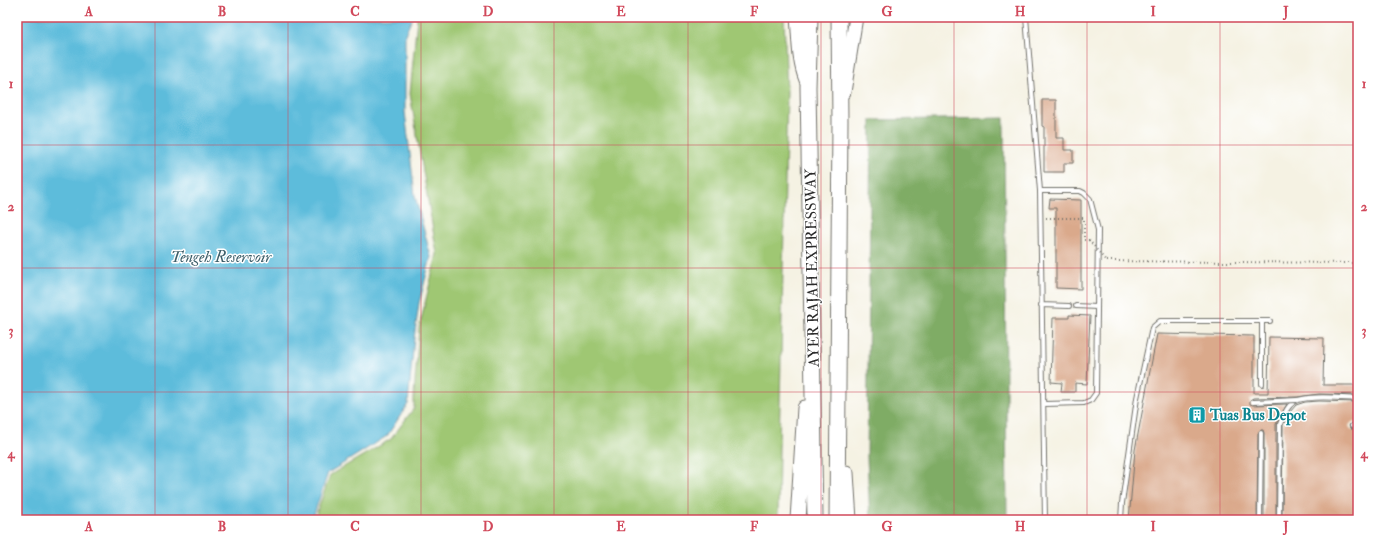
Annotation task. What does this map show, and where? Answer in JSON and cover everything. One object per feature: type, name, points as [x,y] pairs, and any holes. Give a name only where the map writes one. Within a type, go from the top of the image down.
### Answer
[{"type":"highway","name":"AYER RAJAH EXPRESSWAY","points":[[810,17],[808,87],[815,520]]},
{"type":"highway","name":"AYER RAJAH EXPRESSWAY","points":[[837,520],[840,121],[839,17]]},
{"type":"highway","points":[[798,520],[812,294]]},
{"type":"highway","points":[[838,442],[845,453],[850,520]]},
{"type":"main road","points":[[797,17],[802,71],[808,87]]},
{"type":"main road","points":[[840,121],[856,17]]},
{"type":"lane","points":[[1026,17],[1040,191],[1044,404],[1044,520]]},
{"type":"lane","points":[[1040,191],[1080,191],[1084,193],[1090,199],[1098,230],[1096,393],[1091,400],[1084,402],[1044,404]]},
{"type":"lane","points":[[1041,305],[1069,306]]},
{"type":"lane","points":[[1076,306],[1097,307]]},
{"type":"lane","points":[[1121,520],[1122,503],[1137,398],[1152,328],[1160,322],[1165,321],[1270,321]]},
{"type":"lane","points":[[1262,321],[1262,384]]},
{"type":"lane","points":[[1253,402],[1312,398],[1358,399]]},
{"type":"lane","points":[[1279,520],[1280,424],[1284,414],[1297,400]]},
{"type":"lane","points":[[1352,426],[1358,426]]},
{"type":"lane","points":[[1260,520],[1261,433]]},
{"type":"path","points":[[1040,218],[1084,218],[1084,240],[1089,240],[1106,261],[1358,263]]},
{"type":"green space","points":[[417,17],[784,17],[787,93],[778,520],[314,520],[330,475],[391,439],[414,408],[419,328],[437,254],[410,94]]},
{"type":"green space","points":[[1004,118],[1007,520],[870,520],[867,457],[871,120]]},
{"type":"water","name":"Tengeh Reservoir","points":[[17,17],[413,17],[405,34],[405,112],[415,196],[431,257],[419,303],[408,404],[387,436],[328,473],[312,520],[17,520]]},
{"type":"building","points":[[1042,100],[1056,100],[1056,138],[1064,138],[1064,150],[1073,150],[1073,163],[1064,163],[1064,172],[1044,172],[1044,127],[1042,126]]},
{"type":"building","points":[[1050,199],[1081,200],[1081,289],[1056,288],[1056,208],[1049,208]]},
{"type":"building","points":[[1069,315],[1090,316],[1087,384],[1075,383],[1075,392],[1061,392],[1062,383],[1051,382],[1053,318],[1069,318]]},
{"type":"building","name":"Tuas Bus Depot","points":[[1157,334],[1254,336],[1254,393],[1268,393],[1269,337],[1324,338],[1323,385],[1358,385],[1358,395],[1319,394],[1297,397],[1253,398],[1250,400],[1250,404],[1253,405],[1287,404],[1276,424],[1276,520],[1264,520],[1264,433],[1263,430],[1261,430],[1258,433],[1257,520],[1129,520],[1135,450]]},
{"type":"building","points":[[1305,402],[1358,402],[1358,422],[1351,423],[1349,426],[1351,429],[1358,430],[1358,520],[1282,520],[1283,425],[1290,412],[1296,405]]},
{"type":"place","name":"Tuas Bus Depot","points":[[1197,415]]}]
